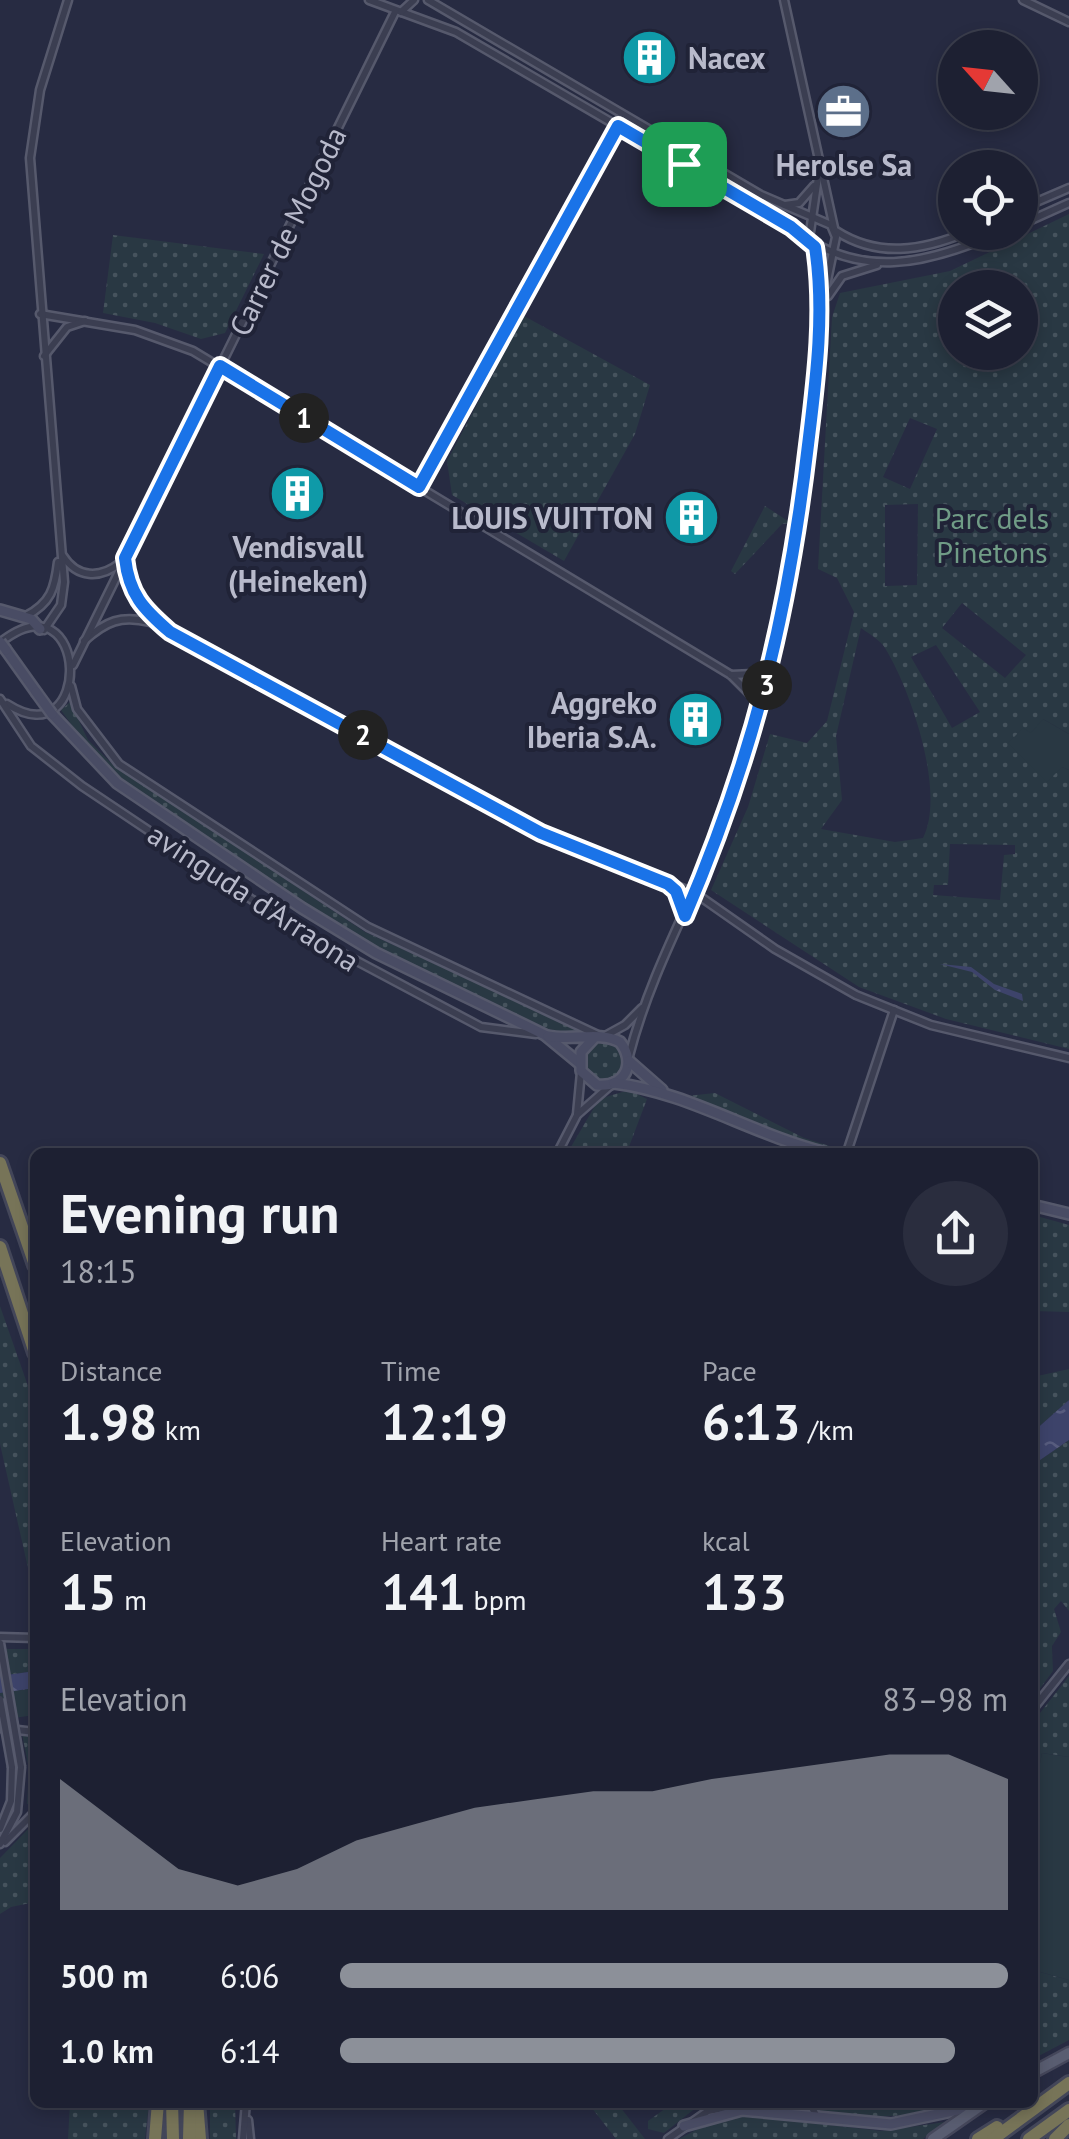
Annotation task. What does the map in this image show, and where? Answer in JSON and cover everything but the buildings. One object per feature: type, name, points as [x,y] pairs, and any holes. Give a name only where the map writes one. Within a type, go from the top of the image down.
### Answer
[{"type":"highway","points":[[0,1163],[30,1250]]},
{"type":"highway","points":[[0,1247],[30,1338]]},
{"type":"highway","points":[[1038,2102],[1069,2083]]},
{"type":"highway","points":[[1038,2105],[1055,2092]]},
{"type":"highway","points":[[158,2139],[160,2108]]},
{"type":"highway","points":[[172,2108],[173,2139]]},
{"type":"highway","points":[[189,2139],[196,2108]]},
{"type":"highway","points":[[196,2108],[202,2139]]},
{"type":"highway","points":[[978,2139],[1029,2108]]},
{"type":"highway","points":[[992,2139],[1034,2108]]},
{"type":"highway","points":[[1032,2139],[1067,2116]]},
{"type":"highway","points":[[1055,2139],[1067,2116]]},
{"type":"main road","points":[[0,610],[24,617],[42,630]]},
{"type":"main road","points":[[2,645],[52,714],[117,782],[329,926],[391,961],[545,1035],[592,1083],[664,1092],[764,1136],[808,1148]]},
{"type":"main road","points":[[545,1035],[600,1037],[620,1042],[629,1058],[664,1092]]},
{"type":"main road","points":[[580,1067],[583,1048],[600,1037]]},
{"type":"main road","points":[[613,1084],[627,1071],[629,1058]]},
{"type":"main road","points":[[1038,1206],[1069,1214]]},
{"type":"main road","points":[[1038,2070],[1069,2053]]},
{"type":"main road","points":[[684,2126],[742,2110],[823,2120],[905,2123],[962,2108]]},
{"type":"main road","points":[[933,2139],[977,2108]]},
{"type":"street","points":[[42,630],[61,605],[30,158],[40,90],[68,0]]},
{"type":"street","points":[[369,0],[456,32],[791,227],[816,247],[884,264]]},
{"type":"street","points":[[385,0],[395,12]]},
{"type":"street","points":[[395,12],[414,0]]},
{"type":"street","points":[[428,0],[780,205],[860,245],[885,249],[938,243]]},
{"type":"street","points":[[629,1058],[646,1003],[736,793],[775,654],[798,537],[820,316],[836,240],[784,0]]},
{"type":"street","points":[[1023,0],[1069,22]]},
{"type":"street","name":"Carrer de Mogoda","points":[[70,686],[73,665],[84,641],[395,12]]},
{"type":"street","points":[[419,487],[618,126]]},
{"type":"street","points":[[780,205],[806,198],[818,171]]},
{"type":"street","points":[[818,171],[810,232],[816,247],[820,316]]},
{"type":"street","points":[[1038,201],[1069,188]]},
{"type":"street","points":[[1038,217],[1069,204]]},
{"type":"street","points":[[810,232],[822,223]]},
{"type":"street","points":[[816,247],[836,240]]},
{"type":"street","points":[[820,316],[842,276],[961,250]]},
{"type":"street","points":[[40,314],[136,330],[220,366],[731,675],[762,706]]},
{"type":"street","points":[[44,356],[67,327],[86,320]]},
{"type":"street","points":[[59,551],[77,572],[91,575],[103,574],[125,558],[128,582],[138,604],[170,632]]},
{"type":"street","points":[[24,617],[43,606],[55,590],[59,551]]},
{"type":"street","points":[[84,641],[100,626],[130,618],[170,632],[541,833],[695,893],[775,949],[856,995],[931,1025],[1069,1058]]},
{"type":"street","points":[[2,645],[20,630],[42,630],[65,645],[73,665]]},
{"type":"street","points":[[731,675],[754,674],[766,668],[775,654]]},
{"type":"street","points":[[0,698],[12,708],[42,711],[56,705],[70,686]]},
{"type":"street","name":"avinguda d'Arraona","points":[[70,686],[78,710],[99,744],[152,786],[368,927],[600,1037]]},
{"type":"street","name":"avinguda d'Arraona","points":[[0,698],[31,746],[82,786],[294,927],[482,1027],[545,1035]]},
{"type":"street","points":[[668,884],[676,891],[685,916]]},
{"type":"street","points":[[600,1037],[625,1025],[646,1003]]},
{"type":"street","points":[[848,1148],[894,1010]]},
{"type":"street","points":[[577,1116],[580,1067]]},
{"type":"street","points":[[560,1148],[577,1116],[613,1084]]},
{"type":"street","points":[[0,1845],[17,1812],[16,1767],[0,1640],[30,1638]]},
{"type":"street","points":[[1038,1703],[1069,1664]]},
{"type":"street","points":[[0,1699],[16,1767],[11,1801],[0,1829]]},
{"type":"street","points":[[0,1728],[30,1731]]},
{"type":"street","points":[[0,1845],[30,1817]]},
{"type":"street","points":[[246,2139],[247,2108]]},
{"type":"street","points":[[668,2139],[708,2111],[724,2108]]},
{"type":"street","points":[[813,2108],[823,2120]]},
{"type":"green space","name":"Parc dels Pinetons","points":[[1069,214],[1069,734],[1043,719],[1062,767],[1069,770],[1069,1049],[946,1019],[859,987],[711,890],[748,807],[770,734],[807,743],[827,721],[854,612],[837,578],[818,569],[832,317],[840,293],[938,273],[938,370],[1038,370],[1038,270],[952,270],[994,250],[1038,250],[1038,229]],"holes":[[[910,418],[937,429],[910,489],[883,477]],[[918,504],[917,585],[885,586],[885,505]],[[962,603],[1026,655],[1005,678],[942,628]],[[861,628],[885,648],[915,715],[930,795],[923,838],[895,842],[821,829],[842,800],[836,736]],[[936,645],[980,712],[952,728],[911,657]],[[950,844],[1015,845],[1015,854],[1004,855],[1000,900],[933,895],[934,885],[948,885]]]},
{"type":"green space","points":[[113,235],[264,254],[225,333],[201,339],[155,323],[103,313]]},
{"type":"green space","points":[[524,316],[650,385],[635,434],[564,561],[452,495],[447,461]]},
{"type":"green space","points":[[765,506],[791,523],[782,524],[735,574],[731,571]]},
{"type":"green space","points":[[70,702],[88,740],[112,764],[365,932],[588,1034],[556,1034],[364,942],[330,921],[117,776],[88,748],[61,710]]},
{"type":"green space","points":[[1043,719],[1069,734],[1069,770],[1062,767],[1047,782],[1008,743],[1023,728],[1031,733]]},
{"type":"green space","points":[[606,1042],[620,1048],[626,1062],[620,1076],[606,1082],[592,1076],[586,1062],[592,1048]]},
{"type":"green space","points":[[629,1090],[647,1099],[629,1148],[570,1148],[599,1099]]},
{"type":"green space","points":[[715,1093],[804,1138],[836,1148],[790,1138],[687,1096]]},
{"type":"green space","points":[[1038,1216],[1069,1225],[1069,1312],[1038,1311]]},
{"type":"green space","points":[[0,1306],[30,1392],[30,1577],[0,1444]]},
{"type":"green space","points":[[1069,1369],[1069,1400],[1038,1428],[1038,1376]]},
{"type":"green space","points":[[1069,1440],[1069,1611],[1061,1601],[1054,1609],[1061,1632],[1052,1646],[1053,1671],[1038,1691],[1038,1462]]},
{"type":"green space","points":[[0,1649],[29,1649],[28,1672],[0,1676]]},
{"type":"green space","points":[[1069,1676],[1069,1757],[1042,1753],[1038,1775],[1038,1716]]},
{"type":"green space","points":[[30,1689],[30,1716],[0,1720],[0,1693]]},
{"type":"green space","points":[[22,1734],[30,1737],[30,1802],[27,1804],[29,1769]]},
{"type":"green space","points":[[1042,1753],[1069,1757],[1069,1980],[1038,1971],[1038,1773]]},
{"type":"green space","points":[[30,1827],[30,1903],[0,1914],[0,1858]]},
{"type":"green space","points":[[1038,1971],[1069,1980],[1069,2040],[1038,2056]]},
{"type":"green space","points":[[70,2108],[148,2108],[145,2139],[68,2139]]},
{"type":"green space","points":[[210,2108],[235,2108],[236,2139],[210,2139]]},
{"type":"green space","points":[[592,2108],[621,2108],[645,2139],[616,2139]]},
{"type":"green space","points":[[666,2108],[696,2108],[664,2133],[648,2129],[648,2121]]},
{"type":"green space","points":[[817,2108],[944,2108],[911,2115],[819,2114]]},
{"type":"green space","points":[[743,2115],[882,2131],[945,2122],[923,2139],[679,2139],[715,2120]]},
{"type":"water","points":[[940,964],[971,967],[994,984],[1022,994],[1023,1001],[995,990],[972,972]]},
{"type":"water","points":[[1069,1400],[1069,1440],[1038,1462],[1038,1428]]},
{"type":"water","points":[[30,1672],[30,1689],[0,1693],[0,1676]]},
{"type":"place","name":"Nacex","points":[[649,57]]},
{"type":"place","name":"Herolse Sa","points":[[844,112]]},
{"type":"place","name":"Vendisvall (Heineken)","points":[[298,493]]},
{"type":"place","name":"LOUIS VUITTON","points":[[692,517]]},
{"type":"place","name":"Aggreko Iberia S.A.","points":[[696,719]]},
{"type":"route","points":[[618,126],[684,164],[791,227],[815,247],[820,274],[813,406],[787,601],[736,793],[685,916],[676,891],[668,884],[541,833],[170,632],[138,604],[128,582],[125,558],[220,366],[419,487],[618,126]]}]
